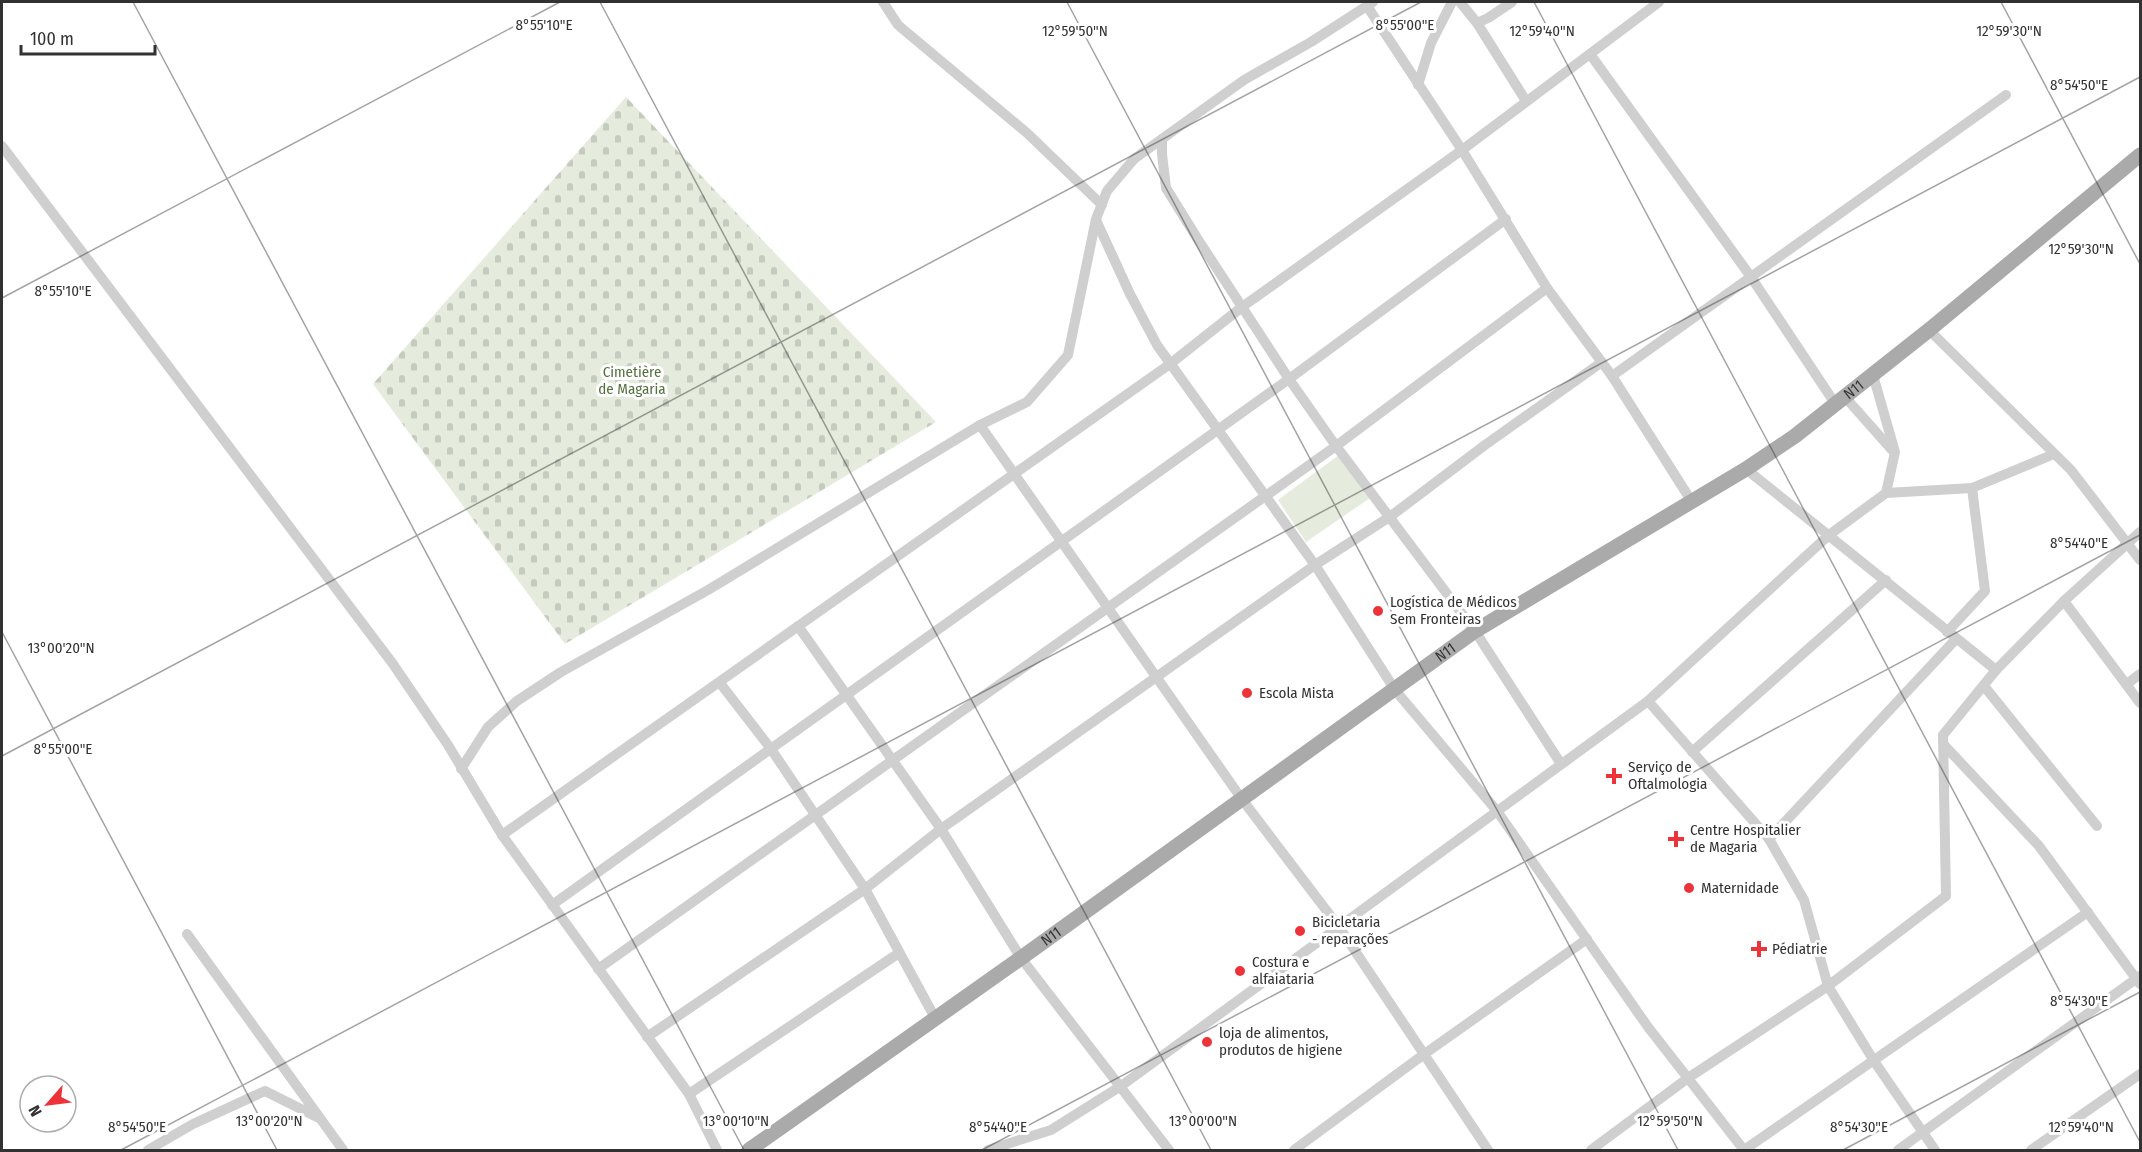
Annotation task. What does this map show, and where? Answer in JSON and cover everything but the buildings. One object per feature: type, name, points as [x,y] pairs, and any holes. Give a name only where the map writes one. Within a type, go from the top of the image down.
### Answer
[{"type":"main road","name":"N11","points":[[749,1150],[1021,958],[1475,631],[1746,470],[1795,436],[1929,330],[2140,154]]},
{"type":"street","points":[[883,2],[898,25],[1027,133],[1102,205]]},
{"type":"street","points":[[1418,85],[1431,43],[1452,2]]},
{"type":"street","points":[[1460,2],[1477,23],[1526,101]]},
{"type":"street","points":[[1477,23],[1512,2]]},
{"type":"street","points":[[502,836],[1170,364],[1242,307],[1462,150],[1659,2]]},
{"type":"street","points":[[461,768],[488,727],[517,701],[561,672],[708,590],[980,425],[1027,402],[1068,355],[1096,219],[1107,191],[1134,159],[1244,80],[1311,42],[1370,4],[1418,85],[1462,150],[1548,288],[1612,376],[1692,502]]},
{"type":"street","points":[[1590,54],[1841,401],[1895,452]]},
{"type":"street","points":[[1612,376],[2006,95]]},
{"type":"street","points":[[1162,139],[1166,188],[1289,379],[1336,446],[1391,516],[1475,631],[1561,764]]},
{"type":"street","points":[[2,146],[393,664],[448,745],[502,836],[689,1094],[717,1150]]},
{"type":"street","points":[[1096,219],[1130,294],[1157,345],[1315,565],[1395,690],[1497,811],[1648,1027],[1744,1150],[2088,912]]},
{"type":"street","points":[[552,904],[1218,430],[1506,219]]},
{"type":"street","points":[[598,969],[1336,446],[1548,288]]},
{"type":"street","points":[[1929,330],[2071,470],[2140,560]]},
{"type":"street","points":[[647,1037],[865,889],[941,830],[1315,565],[1391,516],[1485,445],[1602,362]]},
{"type":"street","points":[[1873,375],[1895,452],[1886,493]]},
{"type":"street","points":[[980,425],[1241,798],[1339,927],[1488,1150]]},
{"type":"street","points":[[988,1150],[1051,1130],[1121,1086],[1648,701],[1829,536],[1886,493],[1972,489],[2054,454]]},
{"type":"street","points":[[1746,470],[1996,670]]},
{"type":"street","points":[[1769,839],[1952,636],[1985,591],[1972,489]]},
{"type":"street","points":[[1591,1150],[1688,1078],[1828,986],[1946,896],[1943,735],[1996,670],[2064,601],[2140,532]]},
{"type":"street","points":[[1692,752],[1886,580]]},
{"type":"street","points":[[2064,601],[2140,703]]},
{"type":"street","points":[[798,626],[941,830],[1021,958],[1169,1150]]},
{"type":"street","points":[[2127,684],[2140,674]]},
{"type":"street","points":[[720,683],[771,749],[865,889],[935,1018]]},
{"type":"street","points":[[1984,686],[2097,826]]},
{"type":"street","points":[[1648,701],[1769,839],[1804,900],[1828,986],[1874,1061],[1935,1150]]},
{"type":"street","points":[[1898,1150],[2139,979],[2039,846],[1944,745]]},
{"type":"street","points":[[187,934],[343,1150]]},
{"type":"street","points":[[1294,1150],[1587,939]]},
{"type":"street","points":[[689,1094],[899,953]]},
{"type":"street","points":[[2031,1150],[2140,1074]]},
{"type":"street","points":[[148,1150],[193,1124],[265,1090],[320,1118]]},
{"type":"green space","name":"Cimetière de Magaria","points":[[626,97],[936,422],[565,644],[373,384]]},
{"type":"green space","points":[[1339,455],[1370,498],[1306,542],[1278,500]]},
{"type":"place","name":"Logística de Médicos Sem Fronteiras","points":[[1378,611]]},
{"type":"place","name":"Escola Mista","points":[[1247,693]]},
{"type":"place","name":"Serviço de Oftalmologia","points":[[1614,776]]},
{"type":"place","name":"Centre Hospitalier de Magaria","points":[[1676,839]]},
{"type":"place","name":"Maternidade","points":[[1689,888]]},
{"type":"place","name":"Bicicletaria - reparações","points":[[1300,931]]},
{"type":"place","name":"Pédiatrie","points":[[1759,949]]},
{"type":"place","name":"Costura e alfaiataria","points":[[1240,971]]},
{"type":"place","name":"loja de alimentos, produtos de higiene","points":[[1207,1042]]}]
